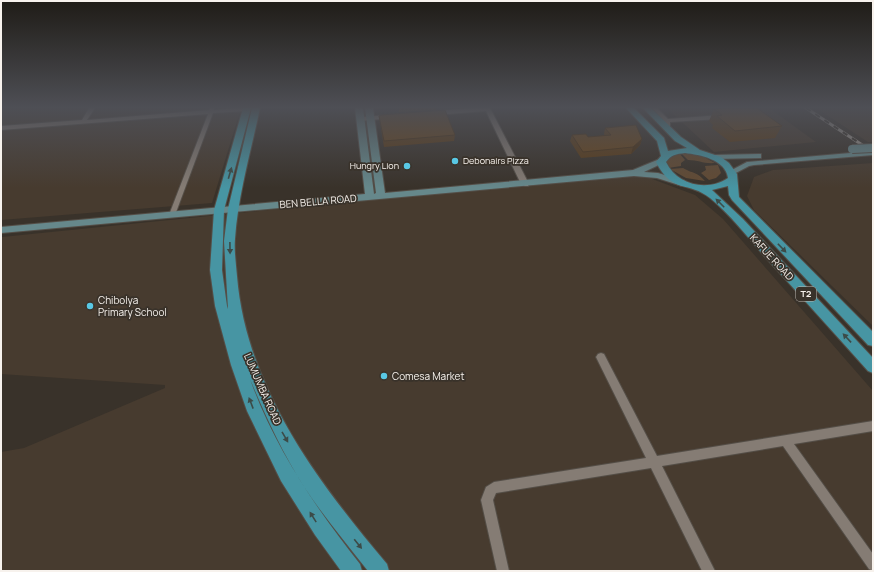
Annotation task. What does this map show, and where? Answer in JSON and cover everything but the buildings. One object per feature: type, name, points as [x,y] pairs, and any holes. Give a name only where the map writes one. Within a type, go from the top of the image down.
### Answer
[{"type":"main road","name":"LUMUMBA ROAD","points":[[244,135],[226,209],[216,270],[221,306],[238,365],[252,406],[286,474],[321,529],[353,571]]},
{"type":"main road","name":"LUMUMBA ROAD","points":[[244,135],[226,209],[233,301],[248,358],[273,416],[309,479],[336,517],[380,571]]},
{"type":"main road","points":[[366,135],[370,196]]},
{"type":"main road","points":[[368,135],[381,196]]},
{"type":"main road","points":[[656,135],[661,140],[663,157],[662,166],[665,172],[682,183],[699,187],[720,187],[747,164],[754,162],[855,152],[873,148]]},
{"type":"main road","points":[[676,135],[682,142],[699,152],[723,162],[732,176]]},
{"type":"main road","points":[[663,157],[676,151],[699,152]]},
{"type":"main road","points":[[713,157],[855,152],[873,153]]},
{"type":"main road","name":"BEN BELLA ROAD","points":[[634,173],[663,157]]},
{"type":"main road","name":"BEN BELLA ROAD","points":[[1,230],[634,173],[658,176],[682,183]]},
{"type":"main road","name":"KAFUE ROAD","points":[[732,176],[732,193],[744,209],[873,341]]},
{"type":"main road","name":"KAFUE ROAD","points":[[699,187],[712,195],[738,221],[873,367]]},
{"type":"street","points":[[172,215],[203,135]]},
{"type":"street","points":[[500,135],[525,184]]},
{"type":"street","points":[[601,357],[709,571]]},
{"type":"street","points":[[503,571],[487,500],[490,491],[494,488],[873,426]]},
{"type":"street","points":[[786,441],[873,565]]},
{"type":"shaded area","points":[[1,135],[233,135],[212,203],[1,220]]},
{"type":"shaded area","points":[[696,135],[806,135],[816,142],[714,152]]},
{"type":"shaded area","points":[[857,135],[873,135],[873,142],[868,142]]},
{"type":"shaded area","points":[[679,153],[685,160],[681,163],[681,166],[668,168],[666,161],[669,157]]},
{"type":"shaded area","points":[[681,153],[702,156],[715,163],[688,160]]},
{"type":"shaded area","points":[[873,163],[873,326],[754,210],[747,196],[754,177],[773,170]]},
{"type":"shaded area","points":[[718,165],[721,173],[716,178],[709,180],[701,173],[706,170],[705,166]]},
{"type":"shaded area","points":[[683,168],[697,174],[705,181],[686,178],[670,169]]},
{"type":"shaded area","points":[[636,173],[695,195],[723,219],[873,391],[873,571],[1,571],[1,452],[24,448],[165,388],[165,385],[1,374],[2,237]]},
{"type":"railway","points":[[847,135],[873,152]]},
{"type":"place","name":"Debonairs Pizza","points":[[455,161]]},
{"type":"place","name":"Hungry Lion","points":[[407,166]]},
{"type":"place","name":"Chibolya Primary School","points":[[90,306]]},
{"type":"place","name":"Comesa Market","points":[[384,376]]}]
